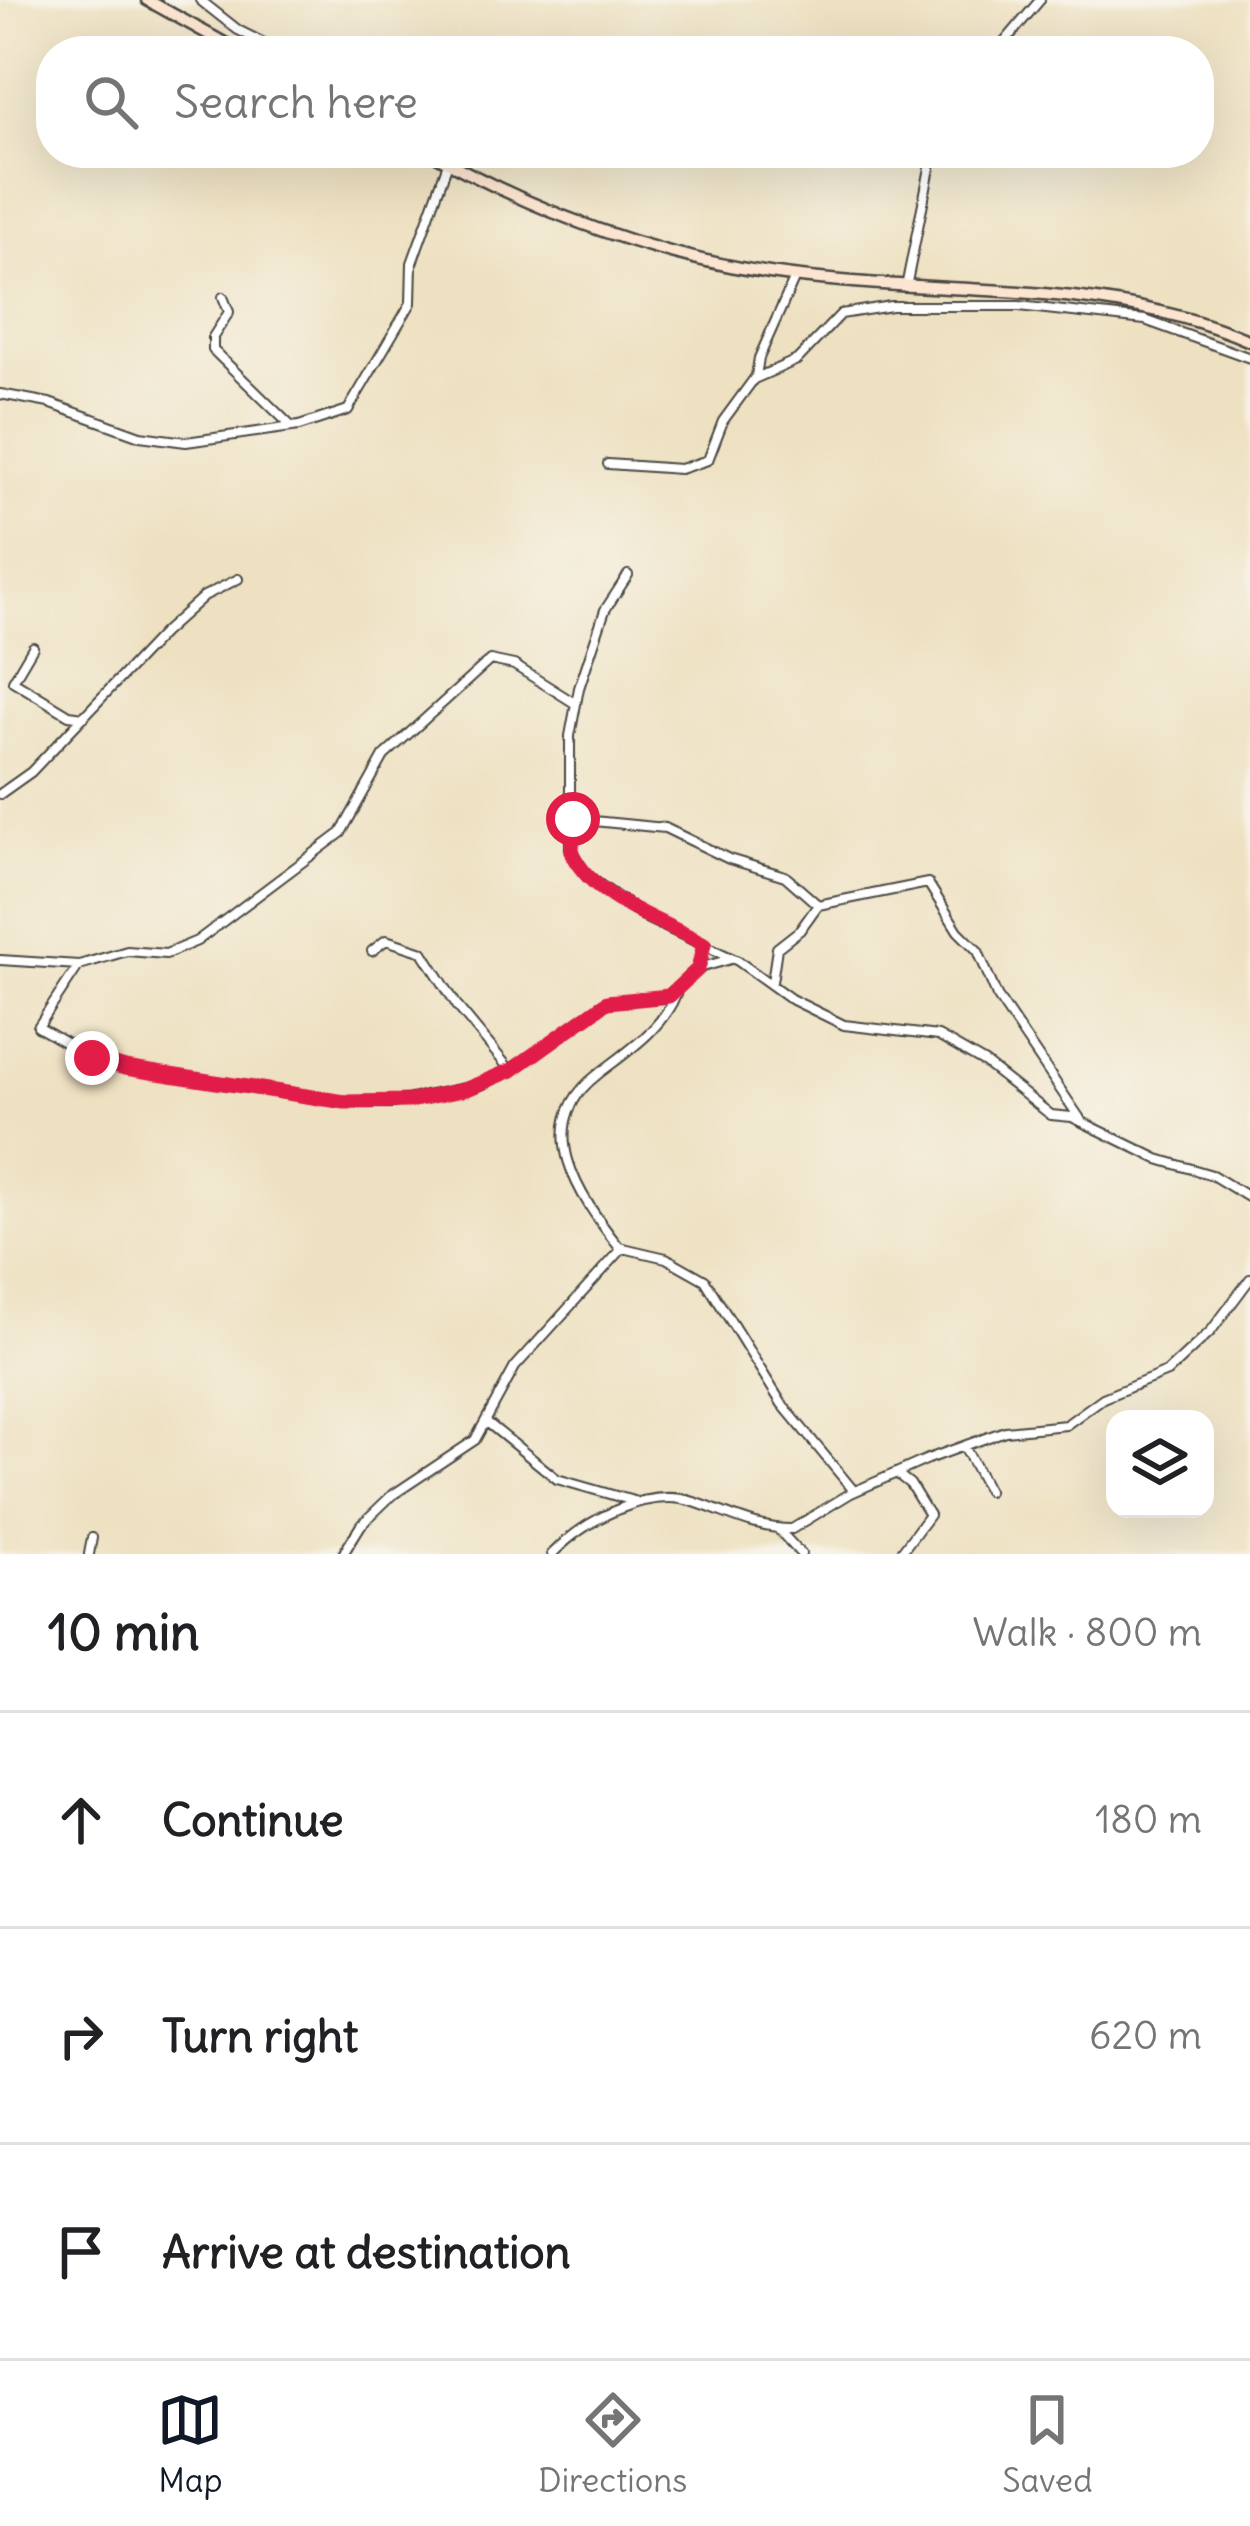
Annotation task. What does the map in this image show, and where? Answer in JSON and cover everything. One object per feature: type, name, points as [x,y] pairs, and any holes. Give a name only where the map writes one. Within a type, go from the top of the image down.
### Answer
[{"type":"main road","points":[[147,0],[212,36]]},
{"type":"main road","points":[[459,168],[623,241],[705,262],[795,277],[1139,303],[1250,341]]},
{"type":"street","points":[[200,0],[253,36]]},
{"type":"street","points":[[1010,36],[1040,0]]},
{"type":"street","points":[[0,394],[49,403],[140,436],[186,442],[292,427],[348,410],[411,303],[412,263],[446,168]]},
{"type":"street","points":[[906,286],[930,168]]},
{"type":"street","points":[[608,464],[704,465],[716,447],[723,421],[754,379],[795,277]]},
{"type":"street","points":[[223,297],[229,312],[213,338],[213,350],[292,427]]},
{"type":"street","points":[[754,379],[797,360],[841,314],[891,306],[1031,307],[1145,320],[1250,358]]},
{"type":"street","points":[[628,574],[605,610],[576,704],[567,785],[572,854],[596,884],[648,919],[733,959],[850,1028],[948,1041],[1048,1114],[1083,1122],[1158,1159],[1212,1175],[1250,1198]]},
{"type":"street","points":[[0,794],[31,772],[196,602],[238,579]]},
{"type":"street","points":[[33,647],[13,681],[69,715],[84,717]]},
{"type":"street","points":[[0,960],[79,965],[128,951],[166,954],[245,909],[340,833],[384,756],[490,660],[514,665],[576,704]]},
{"type":"street","points":[[573,819],[665,829],[729,859],[785,876],[818,905]]},
{"type":"street","points":[[772,983],[777,948],[800,930],[818,905],[887,895],[917,881],[934,887],[958,932],[978,951],[998,996],[1062,1098],[1083,1122]]},
{"type":"street","points":[[372,951],[386,940],[423,952],[458,1006],[512,1070]]},
{"type":"street","points":[[698,969],[704,944]]},
{"type":"street","points":[[79,965],[39,1030],[125,1068],[375,1103],[457,1092],[512,1070],[607,1002],[667,997],[698,969],[733,959]]},
{"type":"street","points":[[622,1249],[583,1196],[564,1142],[563,1119],[589,1082],[668,1010],[678,988]]},
{"type":"street","points":[[343,1554],[361,1525],[391,1496],[458,1455],[488,1423],[493,1400],[515,1367],[622,1249],[639,1247],[705,1280],[782,1404],[854,1491]]},
{"type":"street","points":[[552,1554],[589,1525],[639,1503],[680,1498],[737,1521],[777,1529],[806,1523],[854,1491],[964,1446],[1005,1431],[1066,1425],[1103,1398],[1167,1372],[1211,1331],[1250,1279]]},
{"type":"street","points":[[488,1423],[557,1479],[639,1503]]},
{"type":"street","points":[[964,1446],[988,1492]]},
{"type":"street","points":[[896,1473],[910,1484],[929,1515],[900,1554]]},
{"type":"street","points":[[777,1529],[801,1554]]},
{"type":"street","points":[[90,1554],[92,1538]]},
{"type":"route","points":[[92,1058],[229,1086],[345,1102],[404,1102],[481,1085],[512,1070],[607,1002],[669,996],[698,969],[704,944],[648,919],[596,884],[572,854],[573,819]]}]
